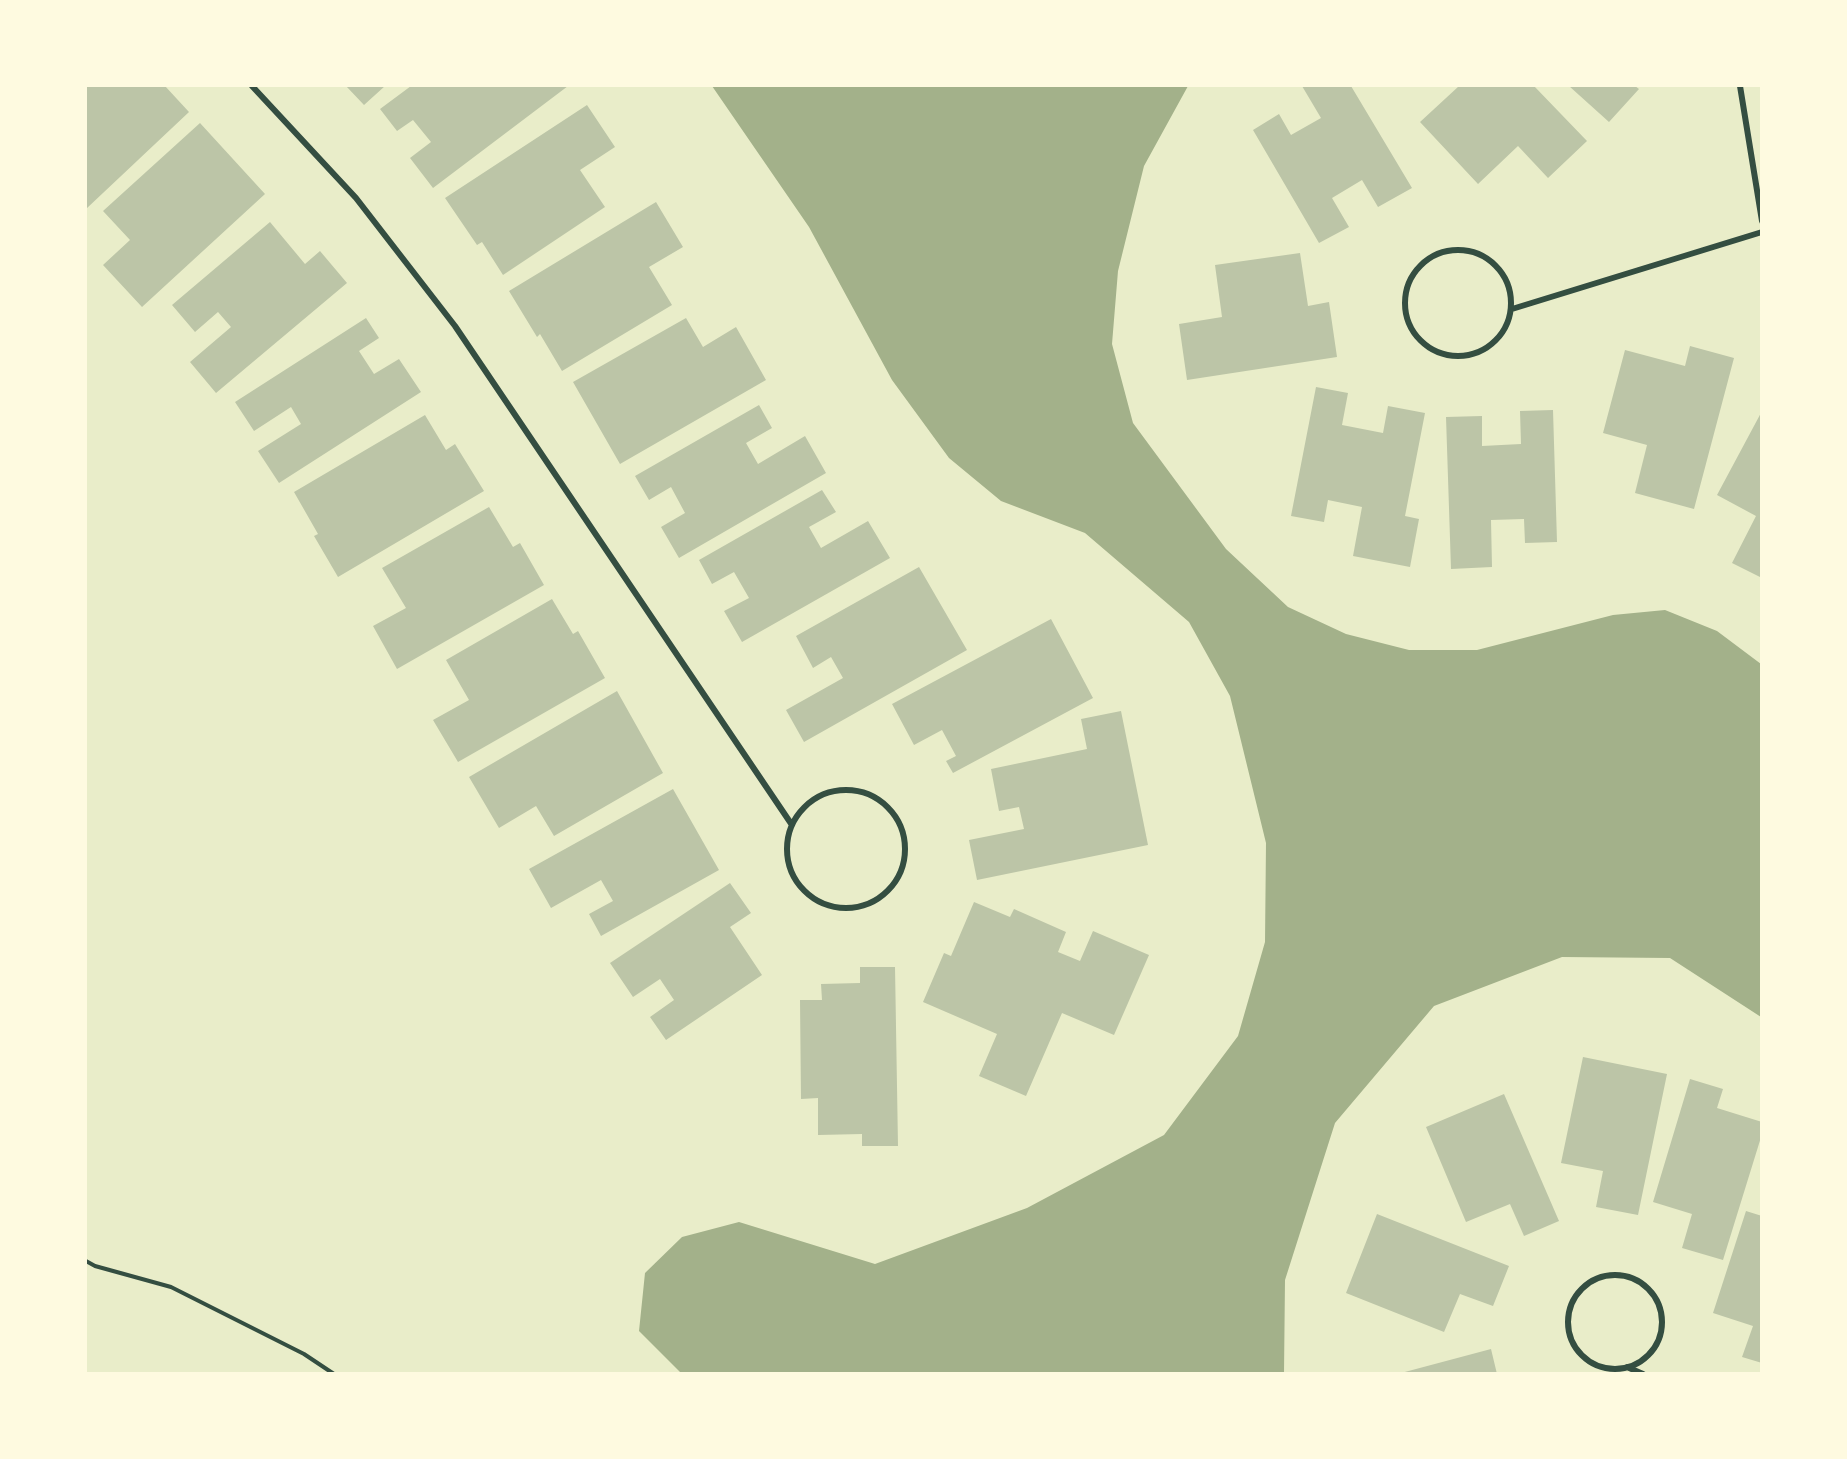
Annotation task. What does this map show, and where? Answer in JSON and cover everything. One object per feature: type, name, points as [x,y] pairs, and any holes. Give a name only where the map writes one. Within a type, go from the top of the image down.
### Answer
[{"type":"street","points":[[252,86],[356,198],[455,326],[792,825],[787,843],[788,861],[794,879],[806,893],[822,903],[839,908],[858,907],[875,901],[890,889],[900,873],[905,854],[903,833],[894,815],[879,800],[861,792],[840,790],[820,796],[803,808],[792,825]]},
{"type":"street","points":[[1740,86],[1761,221]]},
{"type":"street","points":[[1512,309],[1761,232]]},
{"type":"street","points":[[1455,249],[1474,251],[1490,260],[1503,273],[1510,291],[1512,309],[1507,326],[1497,340],[1484,350],[1468,355],[1451,356],[1435,352],[1421,342],[1411,329],[1404,313],[1404,296],[1410,279],[1420,264],[1437,253],[1455,249]]},
{"type":"street","points":[[1627,1367],[1641,1360],[1653,1349],[1660,1334],[1662,1318],[1658,1302],[1649,1288],[1635,1279],[1619,1275],[1603,1276],[1590,1282],[1578,1292],[1571,1305],[1568,1319],[1569,1334],[1580,1353],[1598,1366],[1627,1367],[1643,1374]]},
{"type":"path","points":[[86,1261],[95,1266],[171,1287],[304,1354],[334,1374]]},
{"type":"shaded area","points":[[712,86],[1188,86],[1144,166],[1118,271],[1112,344],[1133,423],[1226,549],[1288,607],[1346,634],[1409,650],[1477,650],[1613,615],[1665,610],[1717,631],[1761,664],[1761,1017],[1670,958],[1562,957],[1434,1006],[1335,1123],[1285,1280],[1284,1373],[681,1373],[639,1331],[645,1273],[682,1237],[739,1222],[875,1264],[1027,1208],[1164,1135],[1238,1036],[1265,942],[1266,843],[1230,696],[1189,622],[1085,533],[1001,501],[949,458],[892,380],[809,227]]},
{"type":"building","points":[[86,86],[165,86],[189,112],[86,209]]},
{"type":"building","points":[[346,86],[385,86],[364,105]]},
{"type":"building","points":[[411,86],[568,86],[433,188],[410,158],[431,142],[413,120],[397,131],[380,109]]},
{"type":"building","points":[[1302,86],[1351,86],[1412,188],[1378,207],[1362,180],[1332,198],[1349,227],[1319,243],[1253,130],[1279,114],[1291,135],[1321,118]]},
{"type":"building","points":[[1459,86],[1534,86],[1587,141],[1548,178],[1518,146],[1478,184],[1420,122]]},
{"type":"building","points":[[1569,86],[1635,86],[1639,89],[1609,122]]},
{"type":"building","points":[[587,105],[615,147],[580,170],[605,207],[503,275],[482,242],[477,245],[445,198]]},
{"type":"building","points":[[200,123],[265,194],[142,307],[103,265],[130,240],[103,211]]},
{"type":"building","points":[[656,202],[683,247],[649,267],[672,305],[562,371],[540,334],[537,337],[509,291]]},
{"type":"building","points":[[270,222],[305,264],[320,251],[347,283],[216,393],[190,362],[231,327],[218,312],[195,332],[172,305]]},
{"type":"building","points":[[1300,253],[1308,306],[1329,302],[1337,357],[1187,380],[1179,324],[1222,317],[1215,265]]},
{"type":"building","points":[[366,318],[379,338],[359,351],[374,374],[399,359],[421,392],[279,483],[258,451],[301,424],[291,407],[254,431],[235,402]]},
{"type":"building","points":[[686,318],[703,347],[736,327],[766,380],[620,464],[573,382]]},
{"type":"building","points":[[1690,346],[1734,358],[1694,509],[1635,493],[1647,445],[1603,433],[1625,350],[1685,366]]},
{"type":"building","points":[[1316,387],[1348,393],[1342,425],[1383,433],[1388,406],[1425,413],[1405,516],[1419,519],[1410,567],[1353,556],[1362,507],[1328,500],[1324,522],[1291,516]]},
{"type":"building","points":[[759,405],[772,428],[746,443],[758,464],[805,436],[826,473],[679,558],[661,527],[685,513],[671,487],[649,500],[635,476]]},
{"type":"building","points":[[1553,410],[1557,542],[1525,543],[1524,519],[1491,520],[1492,567],[1451,569],[1446,417],[1482,416],[1482,446],[1521,444],[1520,411]]},
{"type":"building","points":[[1762,411],[1762,578],[1732,563],[1756,516],[1717,495]]},
{"type":"building","points":[[425,415],[446,450],[455,444],[484,491],[338,577],[314,536],[318,534],[294,492]]},
{"type":"building","points":[[822,490],[836,512],[809,527],[821,548],[868,521],[890,558],[742,642],[724,611],[749,598],[734,572],[712,584],[699,560]]},
{"type":"building","points":[[489,507],[513,547],[520,543],[544,585],[397,669],[373,626],[406,608],[382,568]]},
{"type":"building","points":[[919,567],[967,650],[804,742],[786,710],[843,678],[831,657],[813,668],[796,636]]},
{"type":"building","points":[[552,599],[573,634],[578,631],[605,678],[458,762],[433,720],[469,700],[446,660]]},
{"type":"building","points":[[1051,619],[1093,698],[953,773],[946,761],[956,756],[942,730],[914,745],[892,704]]},
{"type":"building","points":[[617,691],[663,773],[554,836],[536,806],[499,828],[469,777]]},
{"type":"building","points":[[1121,711],[1148,845],[977,880],[969,840],[1024,829],[1019,807],[999,811],[991,769],[1087,749],[1081,719]]},
{"type":"building","points":[[673,789],[719,870],[601,936],[589,914],[613,901],[601,880],[551,908],[529,869]]},
{"type":"building","points":[[730,883],[751,913],[730,927],[762,975],[666,1040],[650,1017],[674,1000],[660,979],[633,997],[610,963]]},
{"type":"building","points":[[974,902],[1010,917],[1014,909],[1066,932],[1058,952],[1080,961],[1093,931],[1149,955],[1114,1035],[1062,1013],[1026,1096],[979,1076],[997,1034],[923,1002],[944,953],[951,956]]},
{"type":"building","points":[[860,967],[895,967],[898,1146],[862,1146],[862,1134],[818,1135],[818,1098],[801,1099],[800,1000],[822,1000],[821,984],[860,983]]},
{"type":"building","points":[[1583,1057],[1667,1074],[1638,1215],[1596,1207],[1603,1171],[1561,1163]]},
{"type":"building","points":[[1690,1079],[1723,1089],[1717,1108],[1762,1122],[1762,1134],[1723,1260],[1682,1248],[1692,1214],[1653,1202]]},
{"type":"building","points":[[1504,1094],[1559,1221],[1524,1236],[1510,1204],[1466,1222],[1426,1127]]},
{"type":"building","points":[[1746,1211],[1762,1216],[1762,1363],[1742,1357],[1753,1326],[1713,1313]]},
{"type":"building","points":[[1377,1214],[1509,1266],[1493,1306],[1460,1294],[1444,1332],[1346,1293]]},
{"type":"building","points":[[1491,1349],[1497,1374],[1401,1374],[1401,1373]]}]
